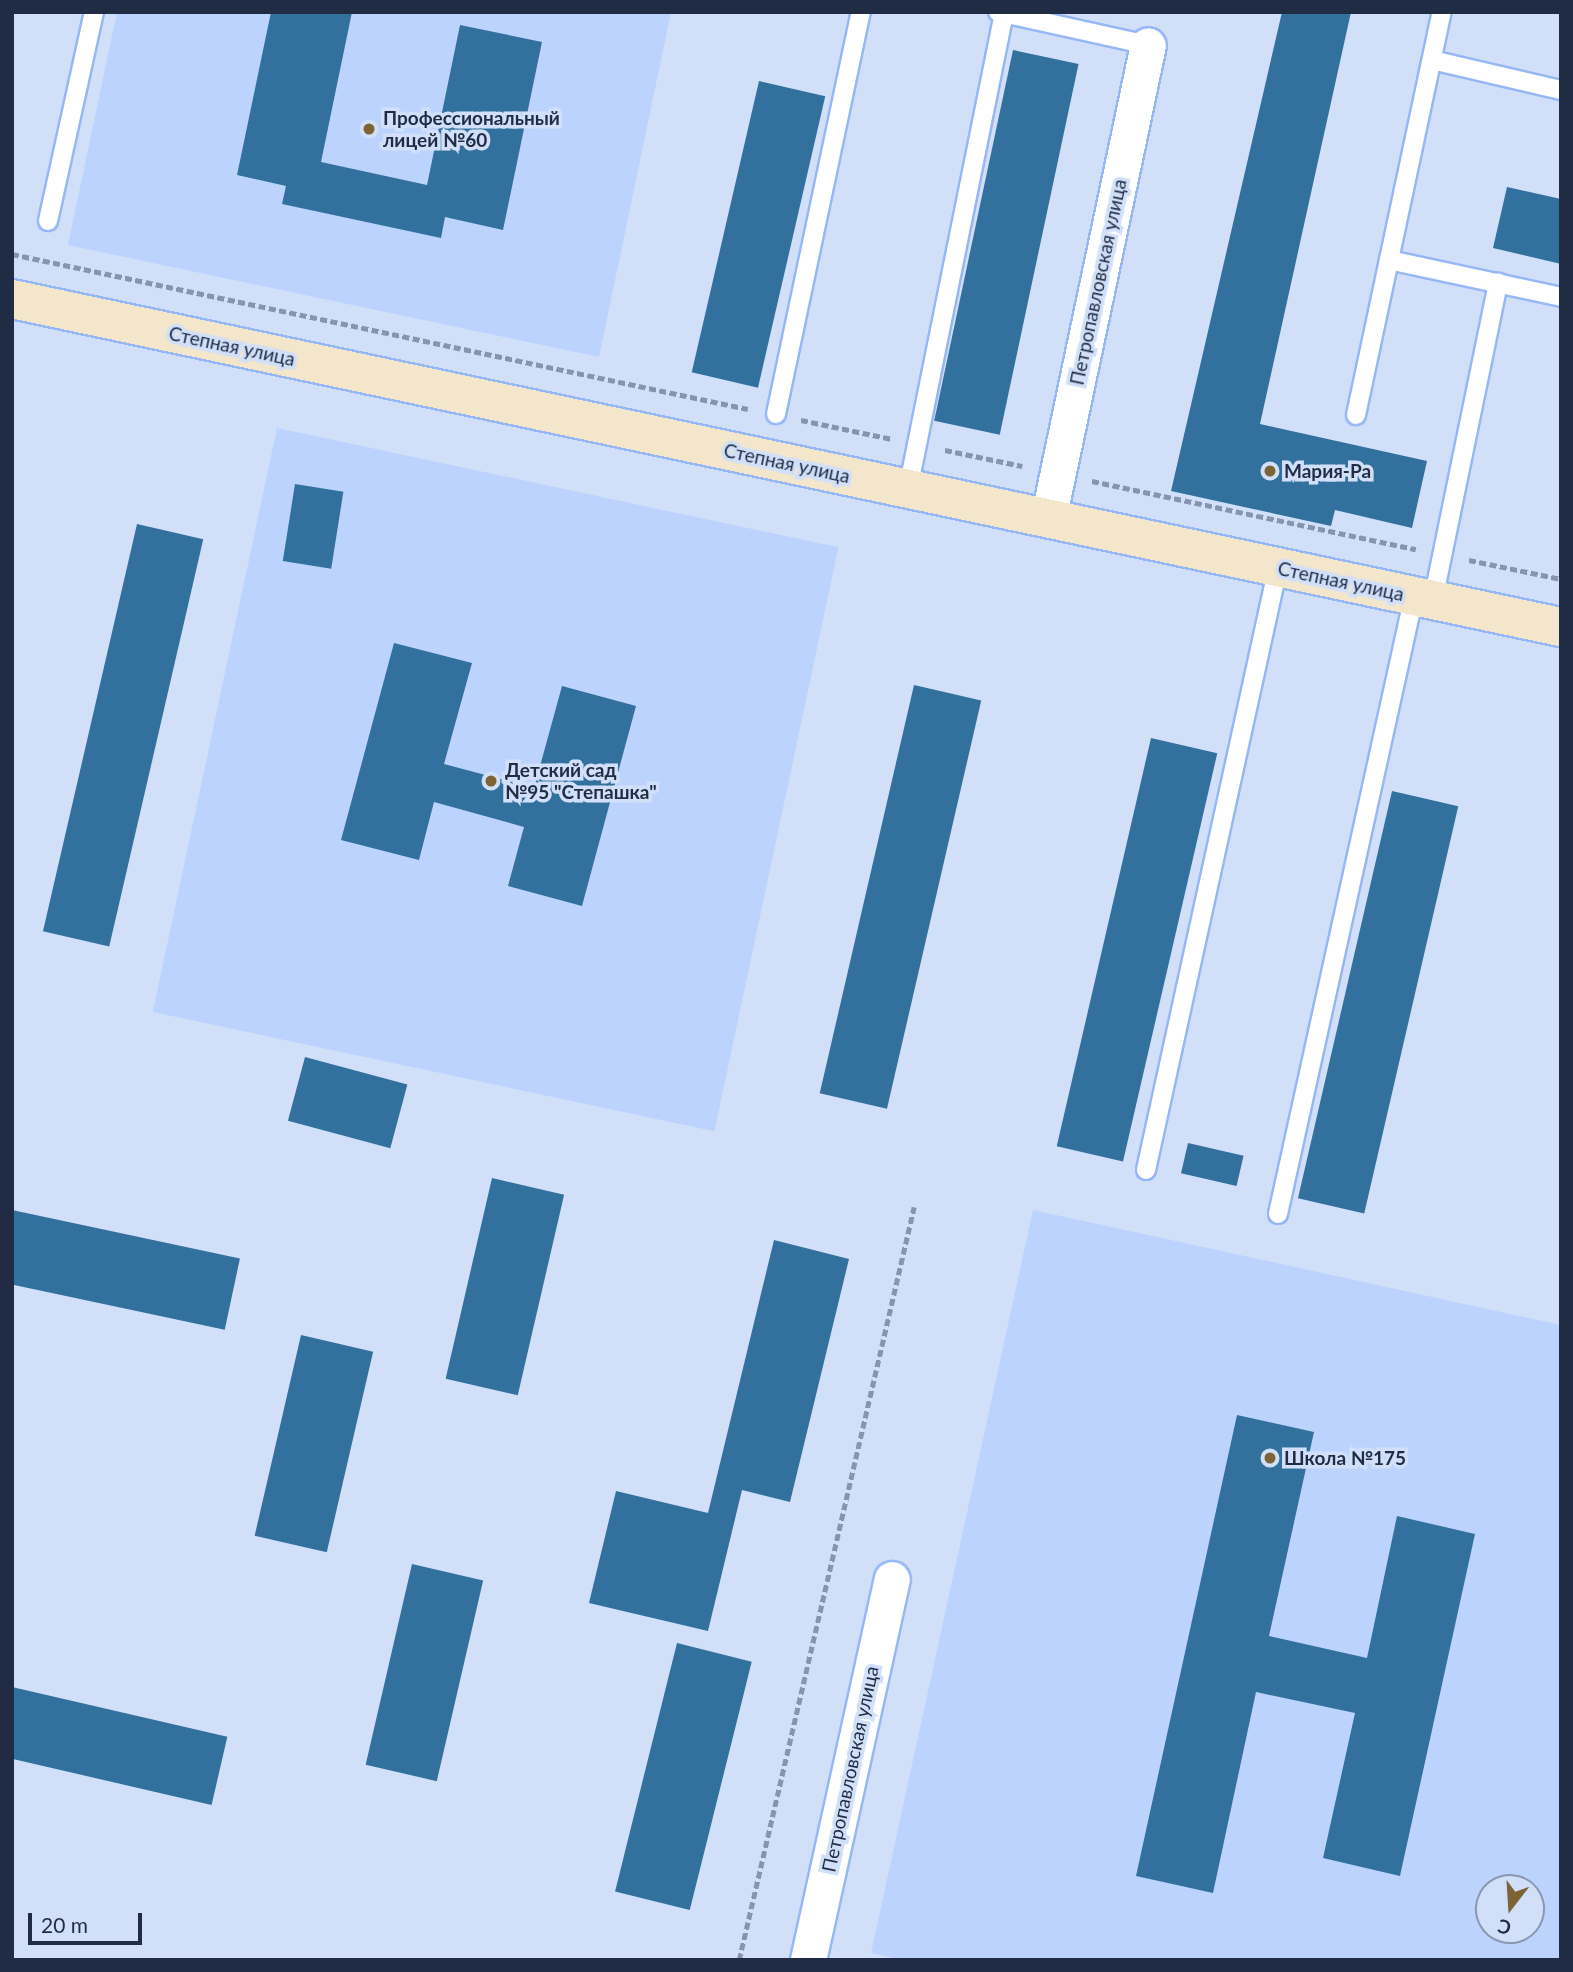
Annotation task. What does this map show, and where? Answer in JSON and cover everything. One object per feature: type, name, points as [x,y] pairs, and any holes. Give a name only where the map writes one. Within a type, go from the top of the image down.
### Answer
[{"type":"street","name":"Петропавловская улица","points":[[1048,519],[1148,45]]},
{"type":"street","name":"Степная улица","points":[[12,299],[1561,627]]},
{"type":"street","name":"Петропавловская улица","points":[[808,1960],[892,1579]]},
{"type":"lane","points":[[48,221],[93,12]]},
{"type":"lane","points":[[776,415],[861,12]]},
{"type":"lane","points":[[1356,415],[1442,12]]},
{"type":"lane","points":[[908,489],[1001,13],[1148,45]]},
{"type":"lane","points":[[1432,60],[1561,90]]},
{"type":"lane","points":[[1390,260],[1561,297]]},
{"type":"lane","points":[[1278,1214],[1498,283]]},
{"type":"lane","points":[[1146,1170],[1278,567]]},
{"type":"path","points":[[739,1960],[914,1207]]},
{"type":"shaded area","name":"Профессиональный лицей №60","points":[[117,12],[671,12],[599,357],[68,245]]},
{"type":"shaded area","name":"Детский сад №95 \"Степашка\"","points":[[277,428],[838,547],[714,1131],[153,1012]]},
{"type":"shaded area","name":"Школа №175","points":[[1033,1210],[1561,1325],[1561,1960],[904,1960],[871,1953]]},
{"type":"building","points":[[271,12],[352,12],[321,162],[427,185],[460,25],[542,42],[503,230],[445,217],[441,238],[282,204],[286,186],[237,175]]},
{"type":"building","points":[[1282,12],[1351,12],[1260,424],[1427,461],[1412,528],[1335,510],[1331,526],[1171,491]]},
{"type":"building","points":[[1013,50],[1079,64],[1000,435],[934,421]]},
{"type":"building","points":[[759,81],[825,96],[758,388],[692,372]]},
{"type":"building","points":[[1507,187],[1561,199],[1561,264],[1493,248]]},
{"type":"building","points":[[295,484],[343,492],[331,569],[283,561]]},
{"type":"building","points":[[137,524],[203,539],[109,947],[43,931]]},
{"type":"building","points":[[394,643],[472,663],[444,764],[534,788],[562,686],[636,706],[582,906],[508,886],[524,827],[434,802],[419,860],[341,840]]},
{"type":"building","points":[[914,685],[981,701],[887,1109],[820,1093]]},
{"type":"building","points":[[1151,738],[1217,753],[1123,1162],[1057,1146]]},
{"type":"building","points":[[1392,791],[1458,806],[1364,1214],[1298,1198]]},
{"type":"building","points":[[305,1057],[407,1084],[390,1148],[288,1121]]},
{"type":"building","points":[[1188,1143],[1244,1156],[1237,1186],[1181,1173]]},
{"type":"building","points":[[492,1178],[564,1195],[518,1395],[446,1379]]},
{"type":"building","points":[[12,1210],[240,1258],[225,1330],[12,1285]]},
{"type":"building","points":[[774,1240],[849,1259],[790,1502],[742,1490],[708,1631],[589,1603],[616,1491],[708,1513]]},
{"type":"building","points":[[301,1335],[373,1352],[327,1552],[255,1536]]},
{"type":"building","points":[[1237,1415],[1314,1432],[1269,1636],[1367,1658],[1397,1516],[1475,1534],[1400,1876],[1323,1858],[1355,1713],[1256,1692],[1213,1893],[1136,1876]]},
{"type":"building","points":[[412,1564],[483,1580],[437,1781],[366,1765]]},
{"type":"building","points":[[677,1643],[752,1662],[690,1910],[615,1891]]},
{"type":"building","points":[[12,1687],[227,1737],[212,1805],[12,1759]]},
{"type":"place","name":"Профессиональный лицей №60","points":[[369,129]]},
{"type":"place","name":"Мария-Ра","points":[[1270,471]]},
{"type":"place","name":"Детский сад №95 \"Степашка\"","points":[[491,781]]},
{"type":"place","name":"Школа №175","points":[[1270,1458]]}]
